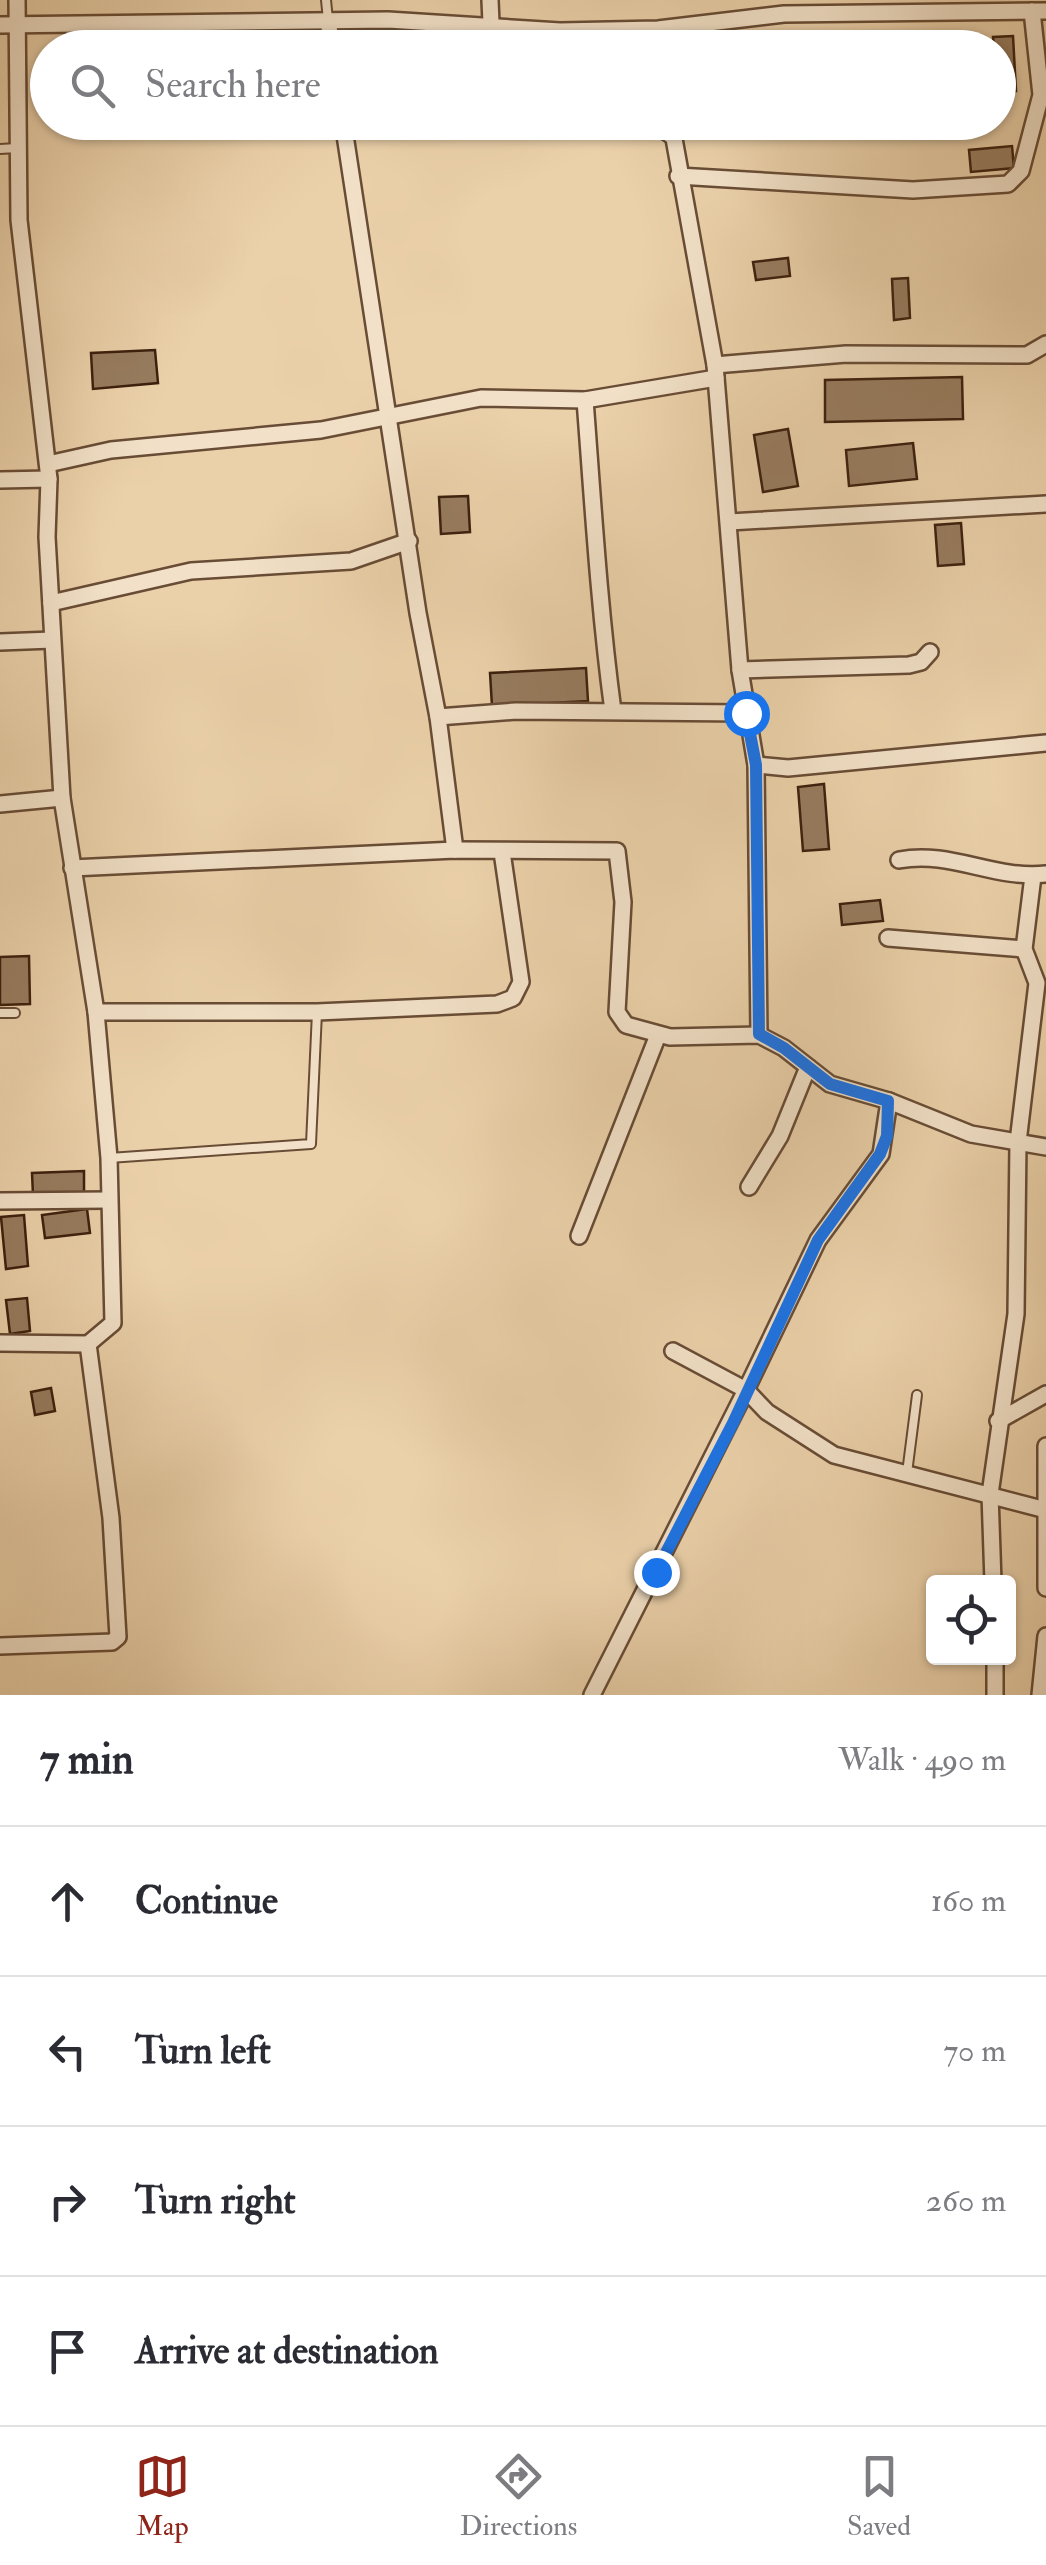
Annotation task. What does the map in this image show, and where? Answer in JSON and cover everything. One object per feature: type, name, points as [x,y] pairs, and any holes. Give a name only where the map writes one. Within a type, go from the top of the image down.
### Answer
[{"type":"street","points":[[490,0],[491,24]]},
{"type":"street","points":[[0,1343],[88,1344],[113,1324],[109,1158],[96,1012],[62,798],[52,640],[48,471],[19,220],[18,148],[8,24],[11,2]]},
{"type":"street","points":[[609,30],[658,29],[784,14],[1039,11],[1044,86],[1021,170],[1008,184],[913,190],[678,176]]},
{"type":"street","points":[[328,20],[329,30]]},
{"type":"street","points":[[8,24],[328,20],[491,24],[550,30]]},
{"type":"street","points":[[346,140],[438,718],[455,850]]},
{"type":"street","points":[[674,141],[716,372],[740,670],[756,765],[759,1034]]},
{"type":"street","points":[[0,220],[19,220]]},
{"type":"street","points":[[0,480],[48,471],[111,450],[321,430],[481,398],[585,400],[716,372],[846,354],[1027,354],[1046,344]]},
{"type":"street","points":[[585,400],[595,506],[596,578],[612,711]]},
{"type":"street","points":[[729,522],[1046,504]]},
{"type":"street","points":[[51,603],[191,571],[350,561],[409,541]]},
{"type":"street","points":[[0,642],[52,640]]},
{"type":"street","points":[[740,670],[908,665],[921,662],[930,652]]},
{"type":"street","points":[[438,718],[516,711],[746,713]]},
{"type":"street","points":[[756,765],[788,768],[1046,743]]},
{"type":"street","points":[[0,804],[62,798]]},
{"type":"street","points":[[72,868],[455,850],[619,853],[623,902],[617,1012],[626,1025],[658,1034],[704,1039],[759,1034],[830,1084],[888,1101],[971,1134],[1046,1147]]},
{"type":"street","points":[[96,1012],[317,1012],[497,1004],[513,998],[521,982],[502,852]]},
{"type":"street","points":[[899,860],[929,854],[1040,875],[1024,949],[1042,977],[1018,1142],[1016,1314],[990,1494],[993,1575]]},
{"type":"street","points":[[888,938],[1024,949]]},
{"type":"street","points":[[579,1236],[658,1034]]},
{"type":"street","points":[[749,1187],[780,1136],[808,1067]]},
{"type":"street","points":[[592,1695],[818,1240],[880,1154],[887,1136],[888,1101]]},
{"type":"street","points":[[0,1201],[108,1200]]},
{"type":"street","points":[[0,1646],[112,1642],[118,1637],[111,1518],[88,1344]]},
{"type":"street","points":[[673,1350],[746,1390],[767,1412],[834,1455],[1044,1509]]},
{"type":"street","points":[[998,1421],[1046,1394]]},
{"type":"street","points":[[1046,1446],[1046,1588]]},
{"type":"street","points":[[1040,1695],[1046,1636]]},
{"type":"street","points":[[995,1688],[1010,1695]]},
{"type":"lane","points":[[326,0],[328,20]]},
{"type":"lane","points":[[0,149],[18,148]]},
{"type":"lane","points":[[109,1158],[312,1144],[317,1012]]},
{"type":"lane","points":[[0,1014],[15,1013]]},
{"type":"lane","points":[[907,1473],[918,1395]]},
{"type":"building","points":[[1012,146],[1014,168],[971,172],[969,150]]},
{"type":"building","points":[[788,258],[790,276],[756,280],[753,262]]},
{"type":"building","points":[[908,278],[910,318],[894,320],[892,279]]},
{"type":"building","points":[[155,350],[158,383],[93,389],[91,353]]},
{"type":"building","points":[[962,377],[963,419],[825,422],[825,380]]},
{"type":"building","points":[[788,429],[798,486],[763,492],[754,435]]},
{"type":"building","points":[[913,443],[917,479],[849,486],[846,450]]},
{"type":"building","points":[[468,496],[470,532],[441,534],[439,497]]},
{"type":"building","points":[[961,523],[964,564],[938,566],[935,525]]},
{"type":"building","points":[[586,668],[588,701],[492,706],[490,673]]},
{"type":"building","points":[[824,784],[829,849],[803,851],[798,787]]},
{"type":"building","points":[[880,900],[883,921],[842,925],[840,904]]},
{"type":"building","points":[[29,956],[30,1004],[0,1005],[0,957]]},
{"type":"building","points":[[84,1171],[84,1193],[33,1195],[32,1173]]},
{"type":"building","points":[[87,1209],[90,1233],[45,1238],[42,1215]]},
{"type":"building","points":[[24,1215],[28,1266],[6,1269],[1,1217]]},
{"type":"building","points":[[27,1298],[30,1331],[10,1334],[6,1300]]},
{"type":"building","points":[[51,1388],[55,1411],[35,1415],[31,1392]]},
{"type":"route","points":[[656,1572],[733,1423],[818,1240],[880,1154],[887,1136],[888,1101],[830,1084],[759,1034],[756,765],[746,713]]}]
